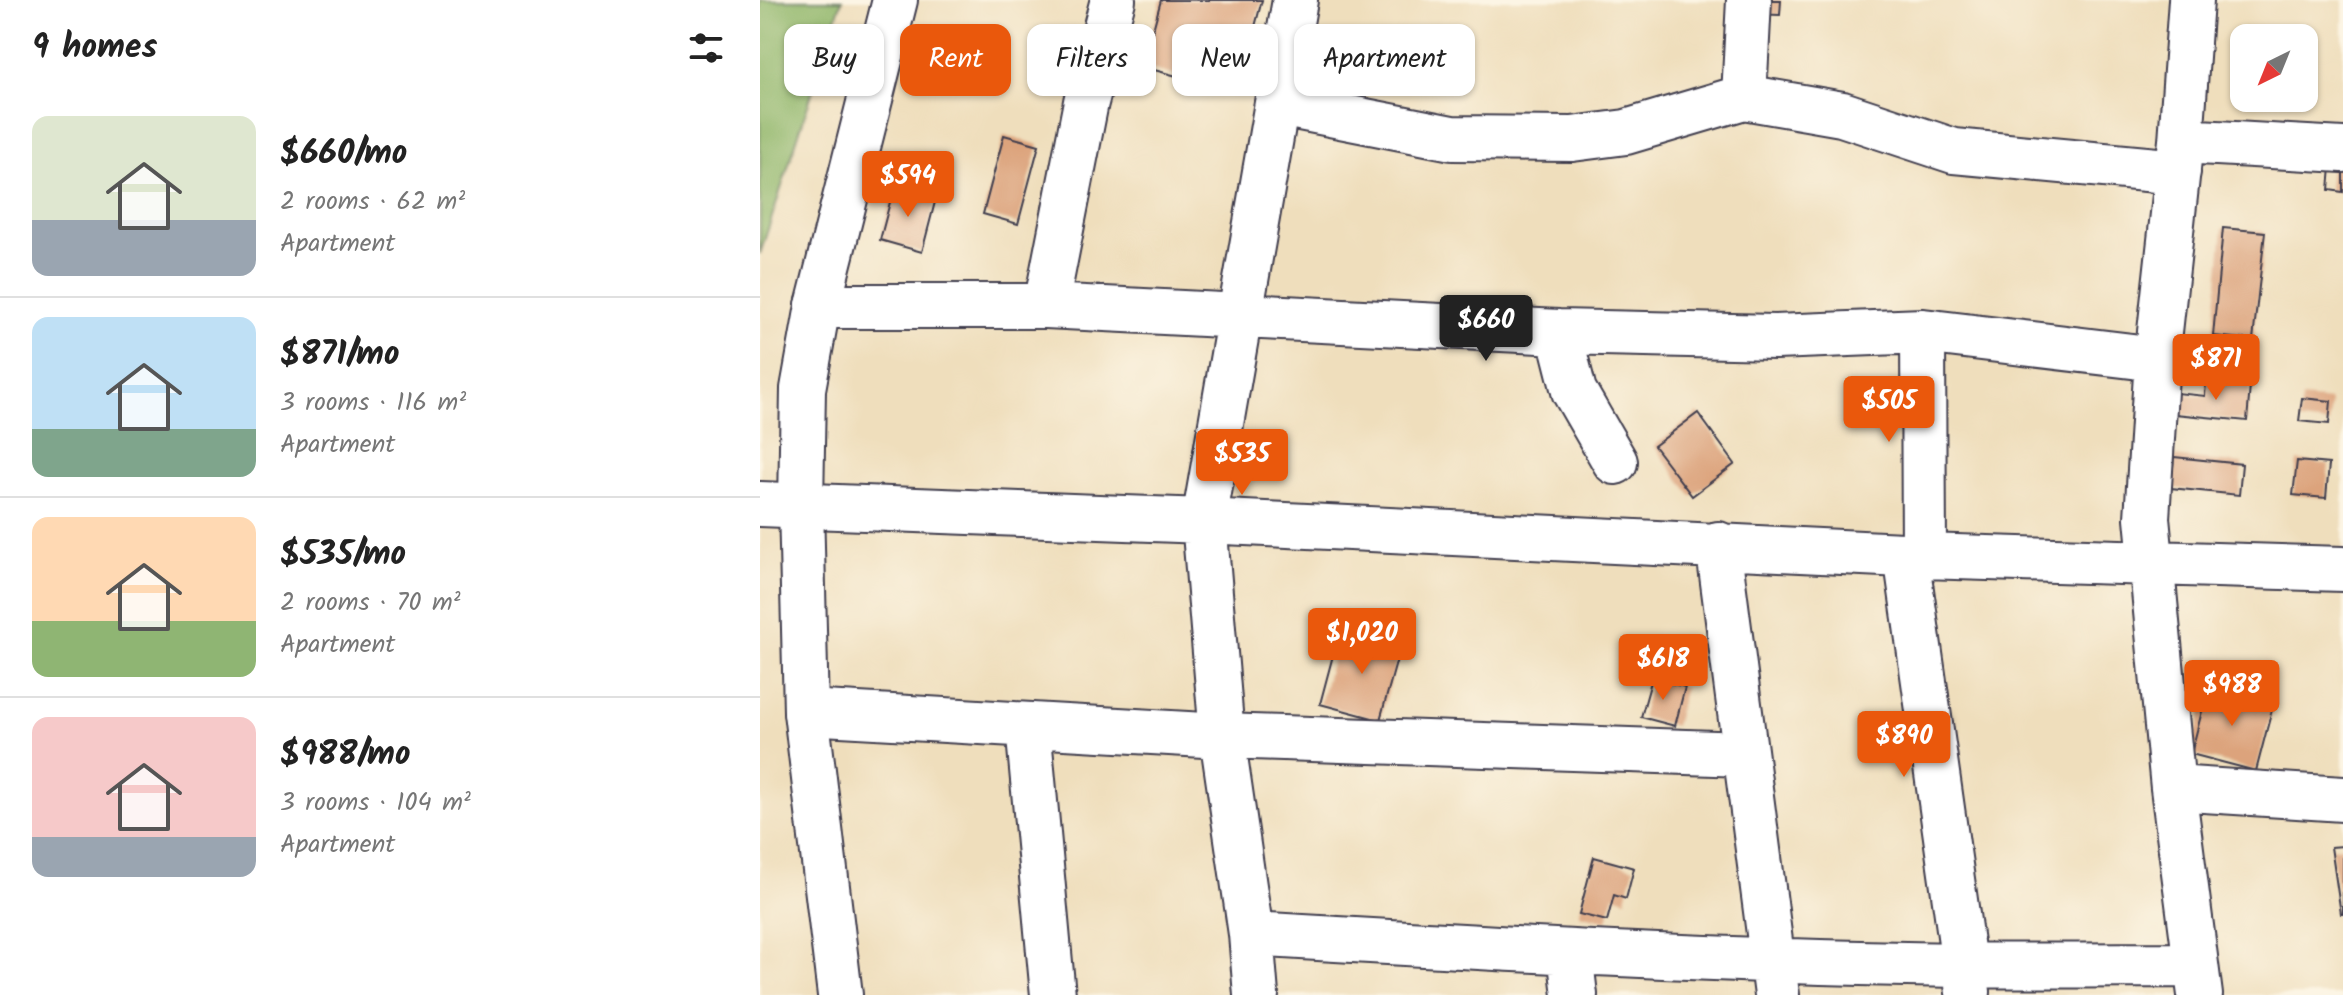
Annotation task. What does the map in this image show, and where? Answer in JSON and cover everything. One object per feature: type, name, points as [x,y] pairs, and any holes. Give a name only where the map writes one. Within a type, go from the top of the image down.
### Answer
[{"type":"street","points":[[840,995],[781,504],[818,306],[895,0]]},
{"type":"street","points":[[1046,306],[1086,102],[1113,0]]},
{"type":"street","points":[[1256,995],[1251,934],[1222,736],[1204,521],[1295,0]]},
{"type":"street","points":[[1744,97],[1749,0]]},
{"type":"street","points":[[1251,934],[1572,974],[2198,980],[2173,788],[2147,518],[2157,359],[2179,157],[2191,0]]},
{"type":"street","points":[[1279,104],[1452,138],[1572,139],[1626,132],[1744,97],[1842,114],[1954,151],[2179,157],[2343,150]]},
{"type":"street","points":[[818,306],[1046,306],[1559,332],[1775,337],[1923,331],[2157,359]]},
{"type":"street","points":[[1923,331],[1915,555],[1967,980]]},
{"type":"street","points":[[1559,332],[1574,391],[1615,462]]},
{"type":"street","points":[[781,504],[1915,555],[2343,569]]},
{"type":"street","points":[[1718,544],[1775,977]]},
{"type":"street","points":[[806,712],[1222,736],[1744,754]]},
{"type":"street","points":[[1028,726],[1053,995]]},
{"type":"street","points":[[2173,788],[2343,799]]},
{"type":"green space","points":[[760,0],[842,0],[834,24],[784,24],[784,96],[811,96],[760,254]]},
{"type":"building","points":[[1161,0],[1262,0],[1256,24],[1172,24],[1172,75],[1156,70],[1155,24]]},
{"type":"building","points":[[1752,0],[1781,0],[1780,15],[1752,14]]},
{"type":"building","points":[[1004,135],[1039,145],[1018,224],[983,214]]},
{"type":"building","points":[[2332,156],[2343,157],[2343,192],[2329,190]]},
{"type":"building","points":[[894,187],[936,198],[922,252],[880,240]]},
{"type":"building","points":[[2223,228],[2265,232],[2253,340],[2213,336]]},
{"type":"building","points":[[2206,382],[2250,386],[2247,421],[2175,414],[2177,393],[2205,396]]},
{"type":"building","points":[[2302,398],[2331,401],[2329,424],[2299,421]]},
{"type":"building","points":[[1698,413],[1735,464],[1692,496],[1654,446]]},
{"type":"building","points":[[2174,457],[2242,464],[2239,495],[2171,488]]},
{"type":"building","points":[[2297,461],[2329,464],[2326,498],[2293,495]]},
{"type":"building","points":[[1367,631],[1402,641],[1380,720],[1320,704],[1336,644],[1362,651]]},
{"type":"building","points":[[1652,678],[1685,687],[1675,726],[1641,717]]},
{"type":"building","points":[[2209,684],[2274,702],[2256,771],[2191,754]]},
{"type":"building","points":[[2343,846],[2343,914],[2341,914],[2331,847]]},
{"type":"building","points":[[1594,857],[1634,868],[1626,899],[1614,895],[1607,921],[1579,914]]}]
